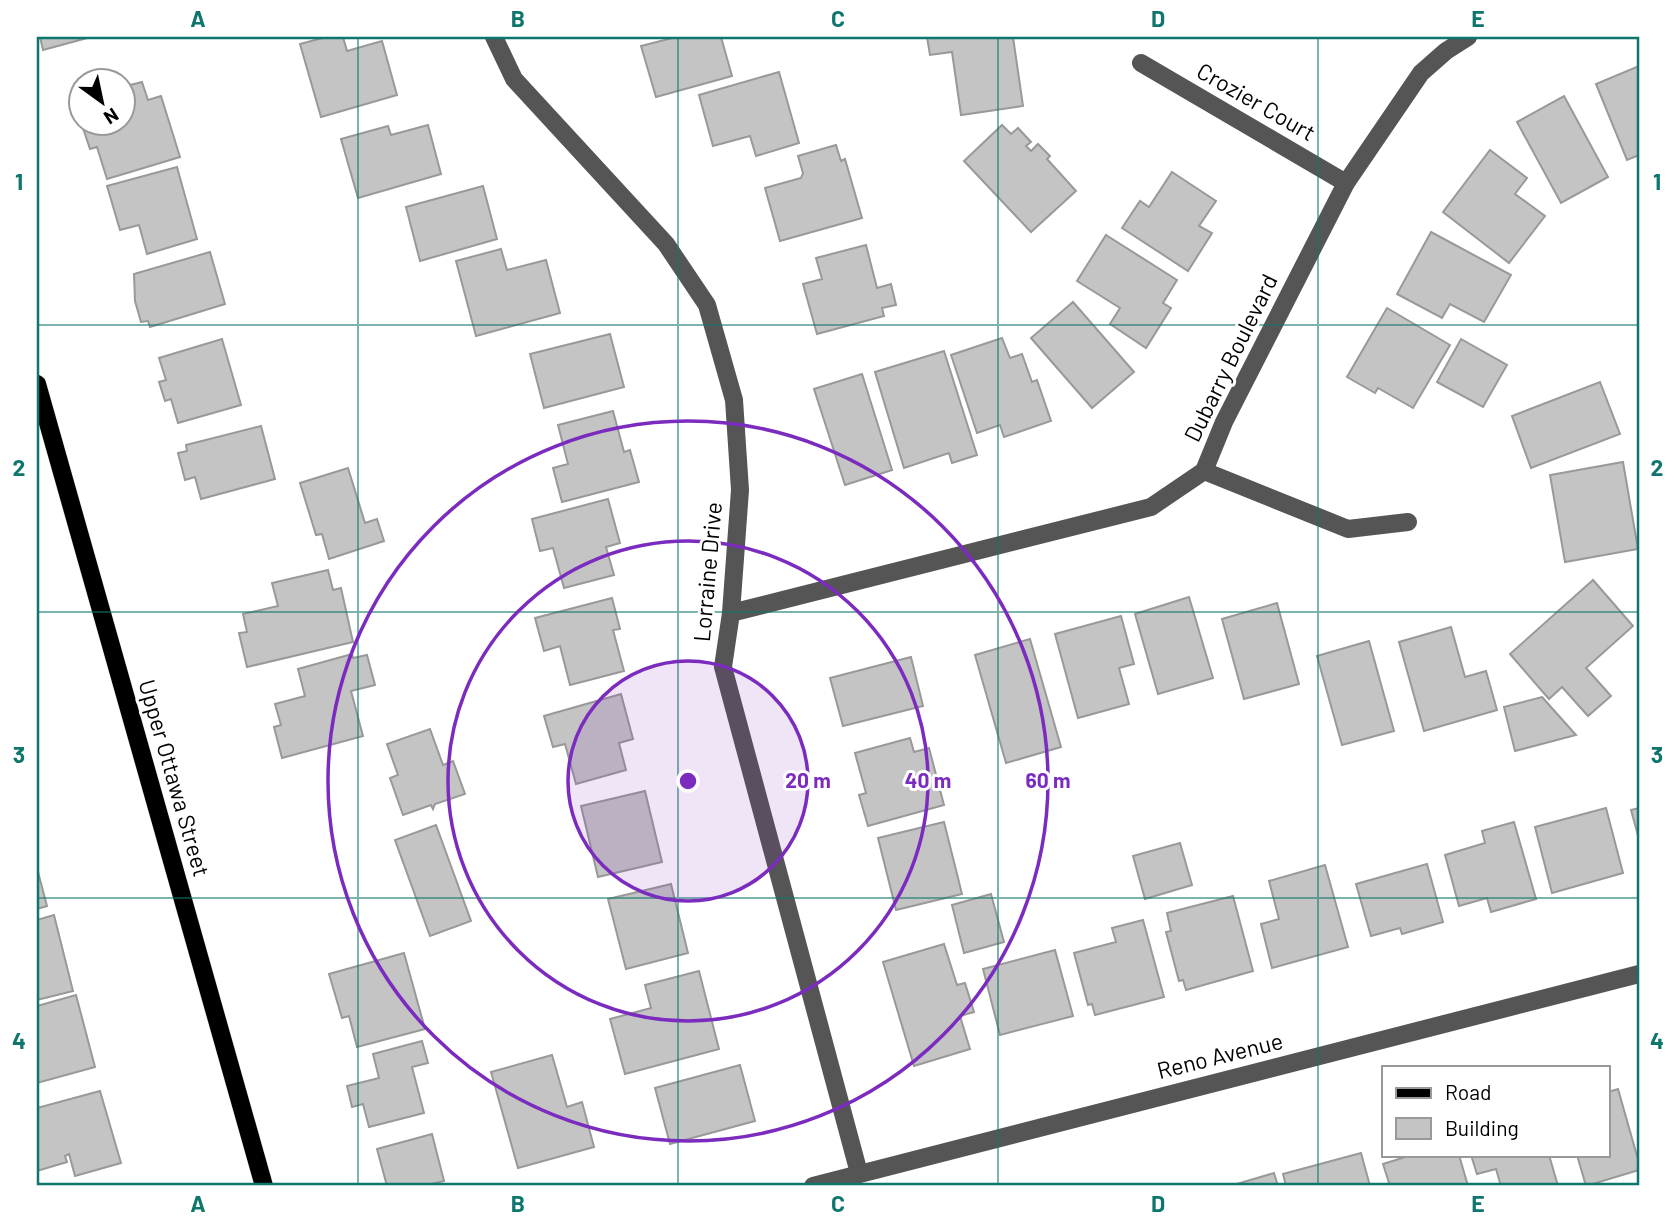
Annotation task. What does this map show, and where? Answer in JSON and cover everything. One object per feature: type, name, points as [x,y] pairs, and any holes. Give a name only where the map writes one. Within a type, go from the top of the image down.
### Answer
[{"type":"main road","name":"Upper Ottawa Street","points":[[37,384],[264,1186]]},
{"type":"street","name":"Lorraine Drive","points":[[494,37],[514,79],[666,244],[707,305],[734,400],[740,490],[731,612],[723,667],[859,1173]]},
{"type":"street","name":"Dubarry Boulevard","points":[[731,612],[1151,507],[1204,471],[1224,422],[1346,183],[1421,73],[1468,37]]},
{"type":"street","name":"Crozier Court","points":[[1141,63],[1346,183]]},
{"type":"street","points":[[1204,471],[1348,529],[1408,522]]},
{"type":"street","name":"Reno Avenue","points":[[813,1186],[1639,974]]},
{"type":"building","points":[[40,37],[91,37],[43,50]]},
{"type":"building","points":[[326,37],[343,37],[347,51],[382,41],[397,95],[321,117],[300,44]]},
{"type":"building","points":[[676,37],[721,37],[732,76],[656,97],[641,46]]},
{"type":"building","points":[[927,37],[1013,37],[1023,106],[961,115],[952,52],[930,55]]},
{"type":"building","points":[[1639,66],[1639,155],[1627,160],[1596,84]]},
{"type":"building","points":[[779,72],[799,143],[756,156],[750,136],[713,146],[699,95]]},
{"type":"building","points":[[142,82],[148,100],[161,96],[180,157],[107,179],[97,147],[90,149],[86,136],[136,136],[136,84]]},
{"type":"building","points":[[1564,96],[1608,177],[1561,203],[1517,122]]},
{"type":"building","points":[[428,125],[441,174],[358,198],[341,139],[388,126],[391,135]]},
{"type":"building","points":[[1002,125],[1011,134],[1018,128],[1031,142],[1026,146],[1031,151],[1038,144],[1050,156],[1047,159],[1076,191],[1031,232],[964,161]]},
{"type":"building","points":[[836,145],[841,161],[845,159],[862,218],[780,241],[765,188],[801,178],[803,173],[798,156]]},
{"type":"building","points":[[1490,150],[1527,178],[1515,194],[1545,216],[1509,263],[1443,212]]},
{"type":"building","points":[[177,167],[197,239],[147,254],[139,225],[120,230],[107,186]]},
{"type":"building","points":[[1172,172],[1216,201],[1199,226],[1212,233],[1188,271],[1122,228],[1140,201],[1149,207]]},
{"type":"building","points":[[483,186],[497,239],[420,261],[406,207]]},
{"type":"building","points":[[1431,232],[1511,275],[1484,322],[1450,304],[1442,318],[1397,294]]},
{"type":"building","points":[[1106,235],[1177,280],[1163,303],[1171,308],[1146,348],[1110,324],[1120,308],[1077,281]]},
{"type":"building","points":[[866,245],[877,288],[891,284],[896,305],[882,308],[884,316],[817,334],[803,284],[822,279],[816,258]]},
{"type":"building","points":[[501,249],[507,270],[546,260],[560,313],[476,336],[456,261]]},
{"type":"building","points":[[210,252],[225,304],[150,327],[148,321],[141,322],[135,301],[134,274]]},
{"type":"building","points":[[1073,302],[1134,372],[1092,408],[1031,338]]},
{"type":"building","points":[[1387,308],[1450,345],[1413,408],[1378,388],[1375,393],[1347,377]]},
{"type":"building","points":[[610,334],[624,387],[544,408],[530,354]]},
{"type":"building","points":[[1002,338],[1010,358],[1022,354],[1032,382],[1037,380],[1051,421],[1004,437],[1000,425],[977,433],[951,355]]},
{"type":"building","points":[[222,339],[241,405],[178,423],[171,399],[165,401],[159,382],[166,380],[159,358]]},
{"type":"building","points":[[1461,339],[1507,365],[1483,407],[1437,382]]},
{"type":"building","points":[[944,351],[977,455],[952,463],[949,453],[904,468],[875,372]]},
{"type":"building","points":[[862,374],[892,470],[845,485],[814,389]]},
{"type":"building","points":[[1600,382],[1620,434],[1531,468],[1512,416]]},
{"type":"building","points":[[613,411],[624,452],[630,450],[639,482],[562,502],[553,468],[568,464],[558,425]]},
{"type":"building","points":[[261,426],[275,479],[201,499],[195,477],[185,480],[178,453],[187,451],[186,445]]},
{"type":"building","points":[[1623,462],[1638,549],[1565,562],[1550,475]]},
{"type":"building","points":[[348,468],[365,523],[377,519],[384,541],[329,559],[322,534],[316,535],[300,483]]},
{"type":"building","points":[[608,499],[620,543],[606,547],[614,575],[564,588],[553,548],[540,551],[532,519]]},
{"type":"building","points":[[328,570],[333,590],[341,588],[353,642],[247,667],[239,633],[247,632],[243,614],[278,606],[272,583]]},
{"type":"building","points":[[1593,580],[1633,626],[1586,668],[1611,696],[1588,716],[1562,687],[1549,699],[1510,654]]},
{"type":"building","points":[[1189,597],[1213,678],[1158,694],[1135,614]]},
{"type":"building","points":[[612,598],[620,629],[613,630],[624,671],[570,685],[560,646],[544,651],[535,618]]},
{"type":"building","points":[[1277,603],[1299,684],[1244,699],[1222,619]]},
{"type":"building","points":[[1121,616],[1134,664],[1119,668],[1129,704],[1078,718],[1055,634]]},
{"type":"building","points":[[1451,627],[1465,677],[1486,671],[1497,710],[1424,731],[1399,642]]},
{"type":"building","points":[[1030,639],[1061,747],[1006,763],[975,655]]},
{"type":"building","points":[[1369,641],[1394,731],[1342,745],[1317,656]]},
{"type":"building","points":[[352,654],[353,658],[367,655],[375,685],[351,691],[363,736],[282,758],[274,727],[281,725],[275,704],[305,696],[298,669]]},
{"type":"building","points":[[911,657],[923,706],[843,726],[830,678]]},
{"type":"building","points":[[621,694],[633,739],[619,743],[626,770],[576,784],[565,744],[553,747],[544,716]]},
{"type":"building","points":[[1542,697],[1576,735],[1515,751],[1504,707]]},
{"type":"building","points":[[430,729],[443,765],[453,761],[465,794],[435,804],[433,809],[431,805],[403,815],[390,778],[398,775],[387,744]]},
{"type":"building","points":[[910,738],[914,752],[929,748],[944,805],[868,826],[859,795],[866,793],[855,753]]},
{"type":"building","points":[[645,791],[662,862],[598,877],[581,806]]},
{"type":"building","points":[[1606,808],[1623,873],[1552,893],[1535,827]]},
{"type":"building","points":[[1639,808],[1639,839],[1631,810]]},
{"type":"building","points":[[944,822],[962,894],[896,910],[878,838]]},
{"type":"building","points":[[1514,822],[1536,899],[1491,912],[1487,898],[1459,906],[1445,855],[1485,843],[1482,831]]},
{"type":"building","points":[[436,825],[471,921],[430,936],[395,840]]},
{"type":"building","points":[[1180,843],[1192,885],[1145,899],[1133,856]]},
{"type":"building","points":[[1427,864],[1443,922],[1402,934],[1400,928],[1371,936],[1356,884]]},
{"type":"building","points":[[1325,865],[1348,947],[1272,968],[1261,924],[1279,919],[1269,881]]},
{"type":"building","points":[[37,868],[47,906],[37,909]]},
{"type":"building","points":[[671,884],[688,953],[626,969],[608,899]]},
{"type":"building","points":[[991,894],[1004,942],[964,953],[952,905]]},
{"type":"building","points":[[1233,896],[1253,971],[1186,990],[1183,980],[1179,981],[1166,932],[1171,931],[1167,913]]},
{"type":"building","points":[[54,915],[73,991],[37,1000],[37,920]]},
{"type":"building","points":[[1143,920],[1164,997],[1095,1015],[1092,1004],[1088,1005],[1074,953],[1116,942],[1112,928]]},
{"type":"building","points":[[944,944],[957,985],[965,983],[974,1012],[960,1016],[970,1049],[914,1066],[883,962]]},
{"type":"building","points":[[1055,950],[1073,1016],[1000,1035],[983,969]]},
{"type":"building","points":[[404,953],[425,1029],[357,1047],[349,1016],[342,1018],[329,974]]},
{"type":"building","points":[[699,971],[719,1049],[625,1074],[610,1019],[651,1008],[645,985]]},
{"type":"building","points":[[76,995],[95,1067],[37,1083],[37,1006]]},
{"type":"building","points":[[422,1041],[428,1063],[412,1067],[424,1113],[369,1127],[363,1104],[352,1107],[347,1086],[379,1078],[373,1054]]},
{"type":"building","points":[[552,1055],[567,1107],[582,1102],[594,1147],[518,1168],[491,1072]]},
{"type":"building","points":[[740,1065],[755,1121],[670,1144],[655,1088]]},
{"type":"building","points":[[1618,1089],[1639,1170],[1586,1186],[1577,1156],[1610,1156],[1610,1091]]},
{"type":"building","points":[[100,1091],[121,1163],[75,1176],[69,1154],[65,1156],[67,1162],[37,1171],[37,1108]]},
{"type":"building","points":[[432,1134],[444,1181],[423,1186],[387,1186],[377,1149]]},
{"type":"building","points":[[1361,1153],[1370,1186],[1286,1186],[1283,1174]]},
{"type":"building","points":[[1409,1156],[1459,1156],[1468,1186],[1390,1186],[1383,1164]]},
{"type":"building","points":[[1471,1156],[1549,1156],[1558,1186],[1501,1186],[1496,1169],[1477,1174]]},
{"type":"building","points":[[1274,1173],[1278,1186],[1230,1186]]}]
